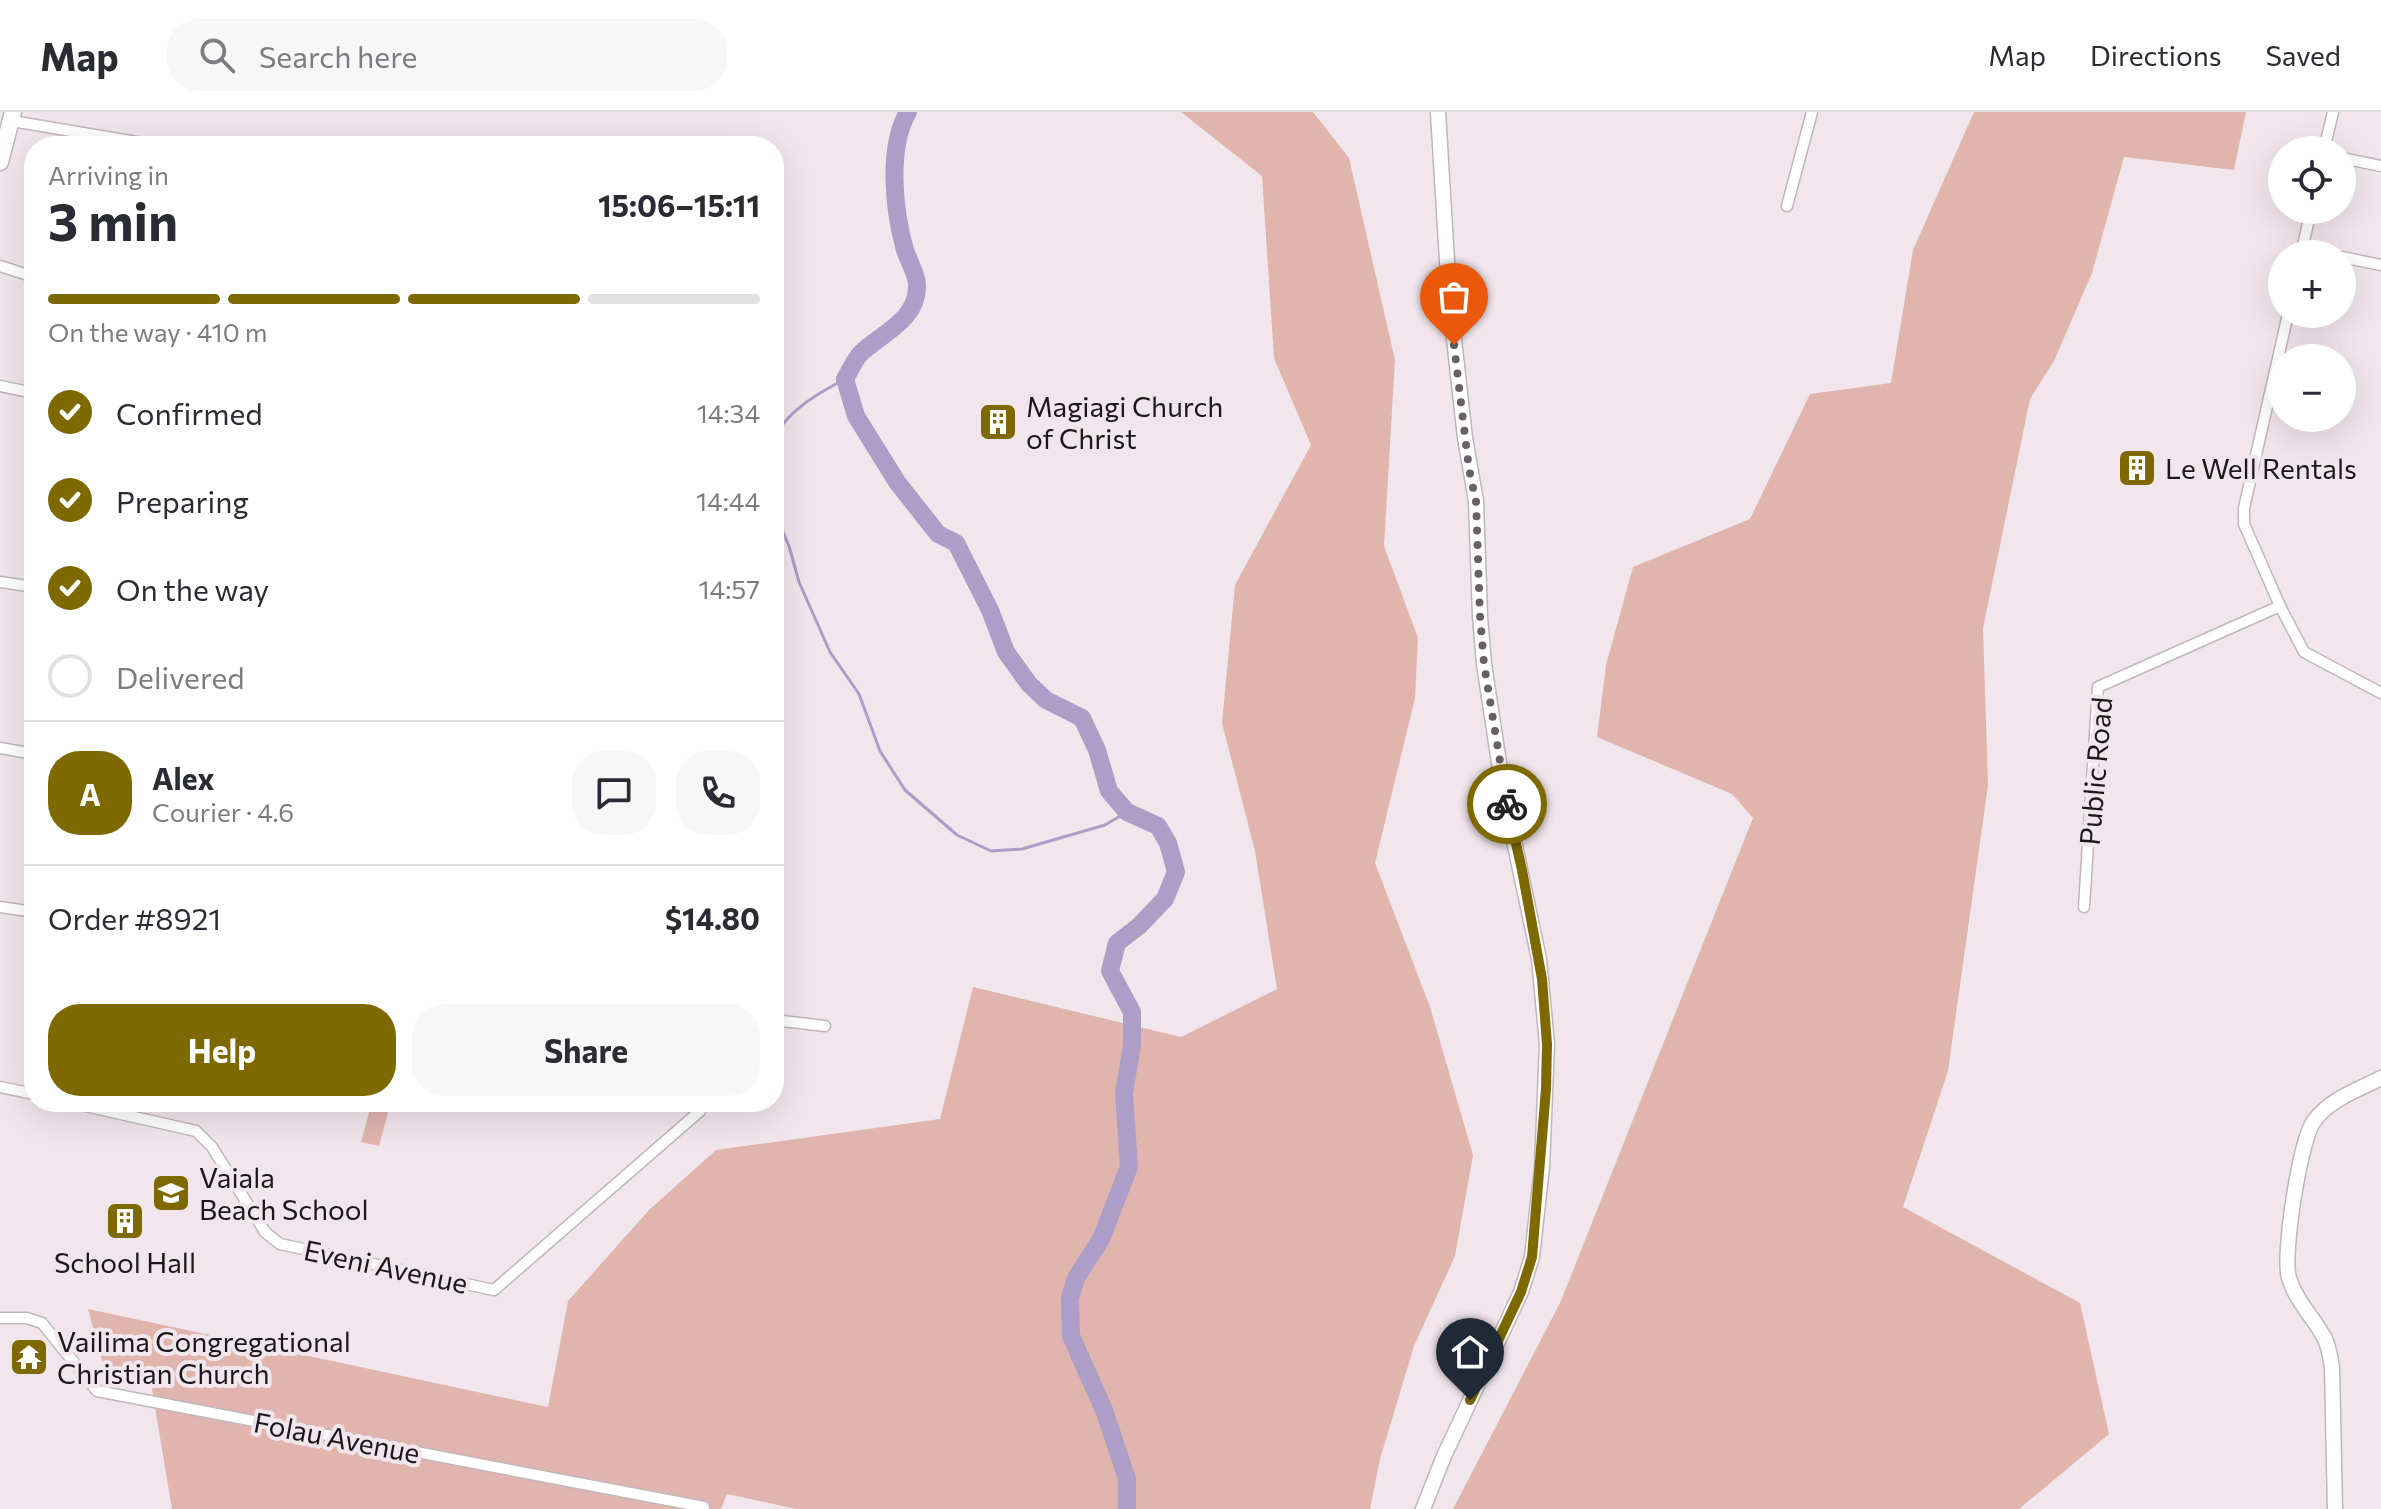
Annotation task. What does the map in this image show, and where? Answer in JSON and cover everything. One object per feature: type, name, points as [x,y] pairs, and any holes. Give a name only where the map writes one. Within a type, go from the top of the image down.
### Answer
[{"type":"main road","points":[[0,162],[12,116]]},
{"type":"street","points":[[1423,1509],[1444,1456],[1521,1292],[1532,1257],[1542,1167],[1547,1044],[1539,959],[1503,789],[1484,664],[1476,501],[1466,448],[1450,309],[1438,112]]},
{"type":"street","points":[[1787,206],[1812,112]]},
{"type":"street","points":[[2327,136],[2333,112]]},
{"type":"street","points":[[12,116],[111,136]]},
{"type":"street","points":[[2356,161],[2381,166]]},
{"type":"street","points":[[2356,260],[2381,265]]},
{"type":"street","points":[[0,266],[24,274]]},
{"type":"street","points":[[2285,328],[2244,508],[2244,524],[2304,652],[2381,693]]},
{"type":"street","points":[[0,386],[24,391]]},
{"type":"street","points":[[0,582],[24,586]]},
{"type":"street","name":"Public Road","points":[[2084,907],[2098,687],[2280,606]]},
{"type":"street","points":[[0,748],[24,752]]},
{"type":"street","points":[[0,907],[24,911]]},
{"type":"street","points":[[784,1021],[825,1026]]},
{"type":"street","points":[[2335,1509],[2330,1352],[2325,1338],[2305,1311],[2289,1278],[2286,1256],[2305,1139],[2313,1121],[2332,1102],[2381,1078]]},
{"type":"street","points":[[0,1087],[24,1092]]},
{"type":"street","name":"Eveni Avenue","points":[[112,1112],[196,1131],[212,1147],[265,1232],[280,1244],[494,1290],[699,1112]]},
{"type":"street","name":"Folau Avenue","points":[[0,1318],[27,1318],[42,1323],[97,1391],[704,1507]]},
{"type":"shaded area","points":[[1181,112],[1313,112],[1349,158],[1395,360],[1384,546],[1418,638],[1415,698],[1375,863],[1430,1007],[1473,1155],[1455,1256],[1414,1346],[1380,1459],[1370,1509],[796,1509],[727,1494],[721,1509],[172,1509],[151,1383],[103,1364],[88,1309],[548,1407],[568,1301],[649,1210],[716,1150],[940,1119],[973,987],[1181,1037],[1277,989],[1255,851],[1222,723],[1235,585],[1311,445],[1274,358],[1262,176]]},
{"type":"shaded area","points":[[1974,112],[2246,112],[2234,170],[2124,157],[2092,273],[2054,361],[2030,399],[1983,628],[1988,785],[1948,1071],[1903,1207],[2080,1303],[2109,1434],[2019,1509],[1453,1509],[1560,1303],[1753,818],[1732,794],[1597,737],[1606,665],[1633,567],[1750,519],[1810,394],[1891,383],[1913,250]]},
{"type":"shaded area","points":[[369,1112],[388,1112],[379,1146],[361,1142]]},
{"type":"waterway","points":[[908,112],[897,143],[894,180],[901,234],[917,281],[916,297],[905,317],[859,356],[845,379],[856,416],[897,482],[938,534],[956,543],[990,610],[1006,652],[1029,684],[1046,700],[1082,718],[1097,750],[1109,791],[1127,812],[1158,826],[1168,843],[1176,872],[1165,899],[1117,943],[1110,971],[1132,1012],[1132,1045],[1124,1093],[1129,1167],[1101,1239],[1076,1278],[1070,1298],[1071,1336],[1104,1410],[1127,1479],[1127,1509]]},
{"type":"waterway","points":[[784,422],[814,397],[845,379]]},
{"type":"waterway","points":[[784,534],[799,582],[830,652],[859,694],[880,751],[905,790],[957,835],[991,851],[1022,849],[1105,825],[1127,812]]},
{"type":"way so far","points":[[1454,345],[1469,469],[1476,501],[1484,664],[1507,804]]},
{"type":"place","name":"Magiagi Church of Christ","points":[[998,422]]},
{"type":"place","name":"Le Well Rentals","points":[[2137,468]]},
{"type":"place","name":"Vaiala Beach School","points":[[171,1193]]},
{"type":"place","name":"School Hall","points":[[125,1221]]},
{"type":"place","name":"Vailima Congregational Christian Church","points":[[29,1357]]},
{"type":"route","points":[[1470,1400],[1521,1292],[1532,1257],[1542,1167],[1547,1044],[1545,999],[1507,804]]}]
